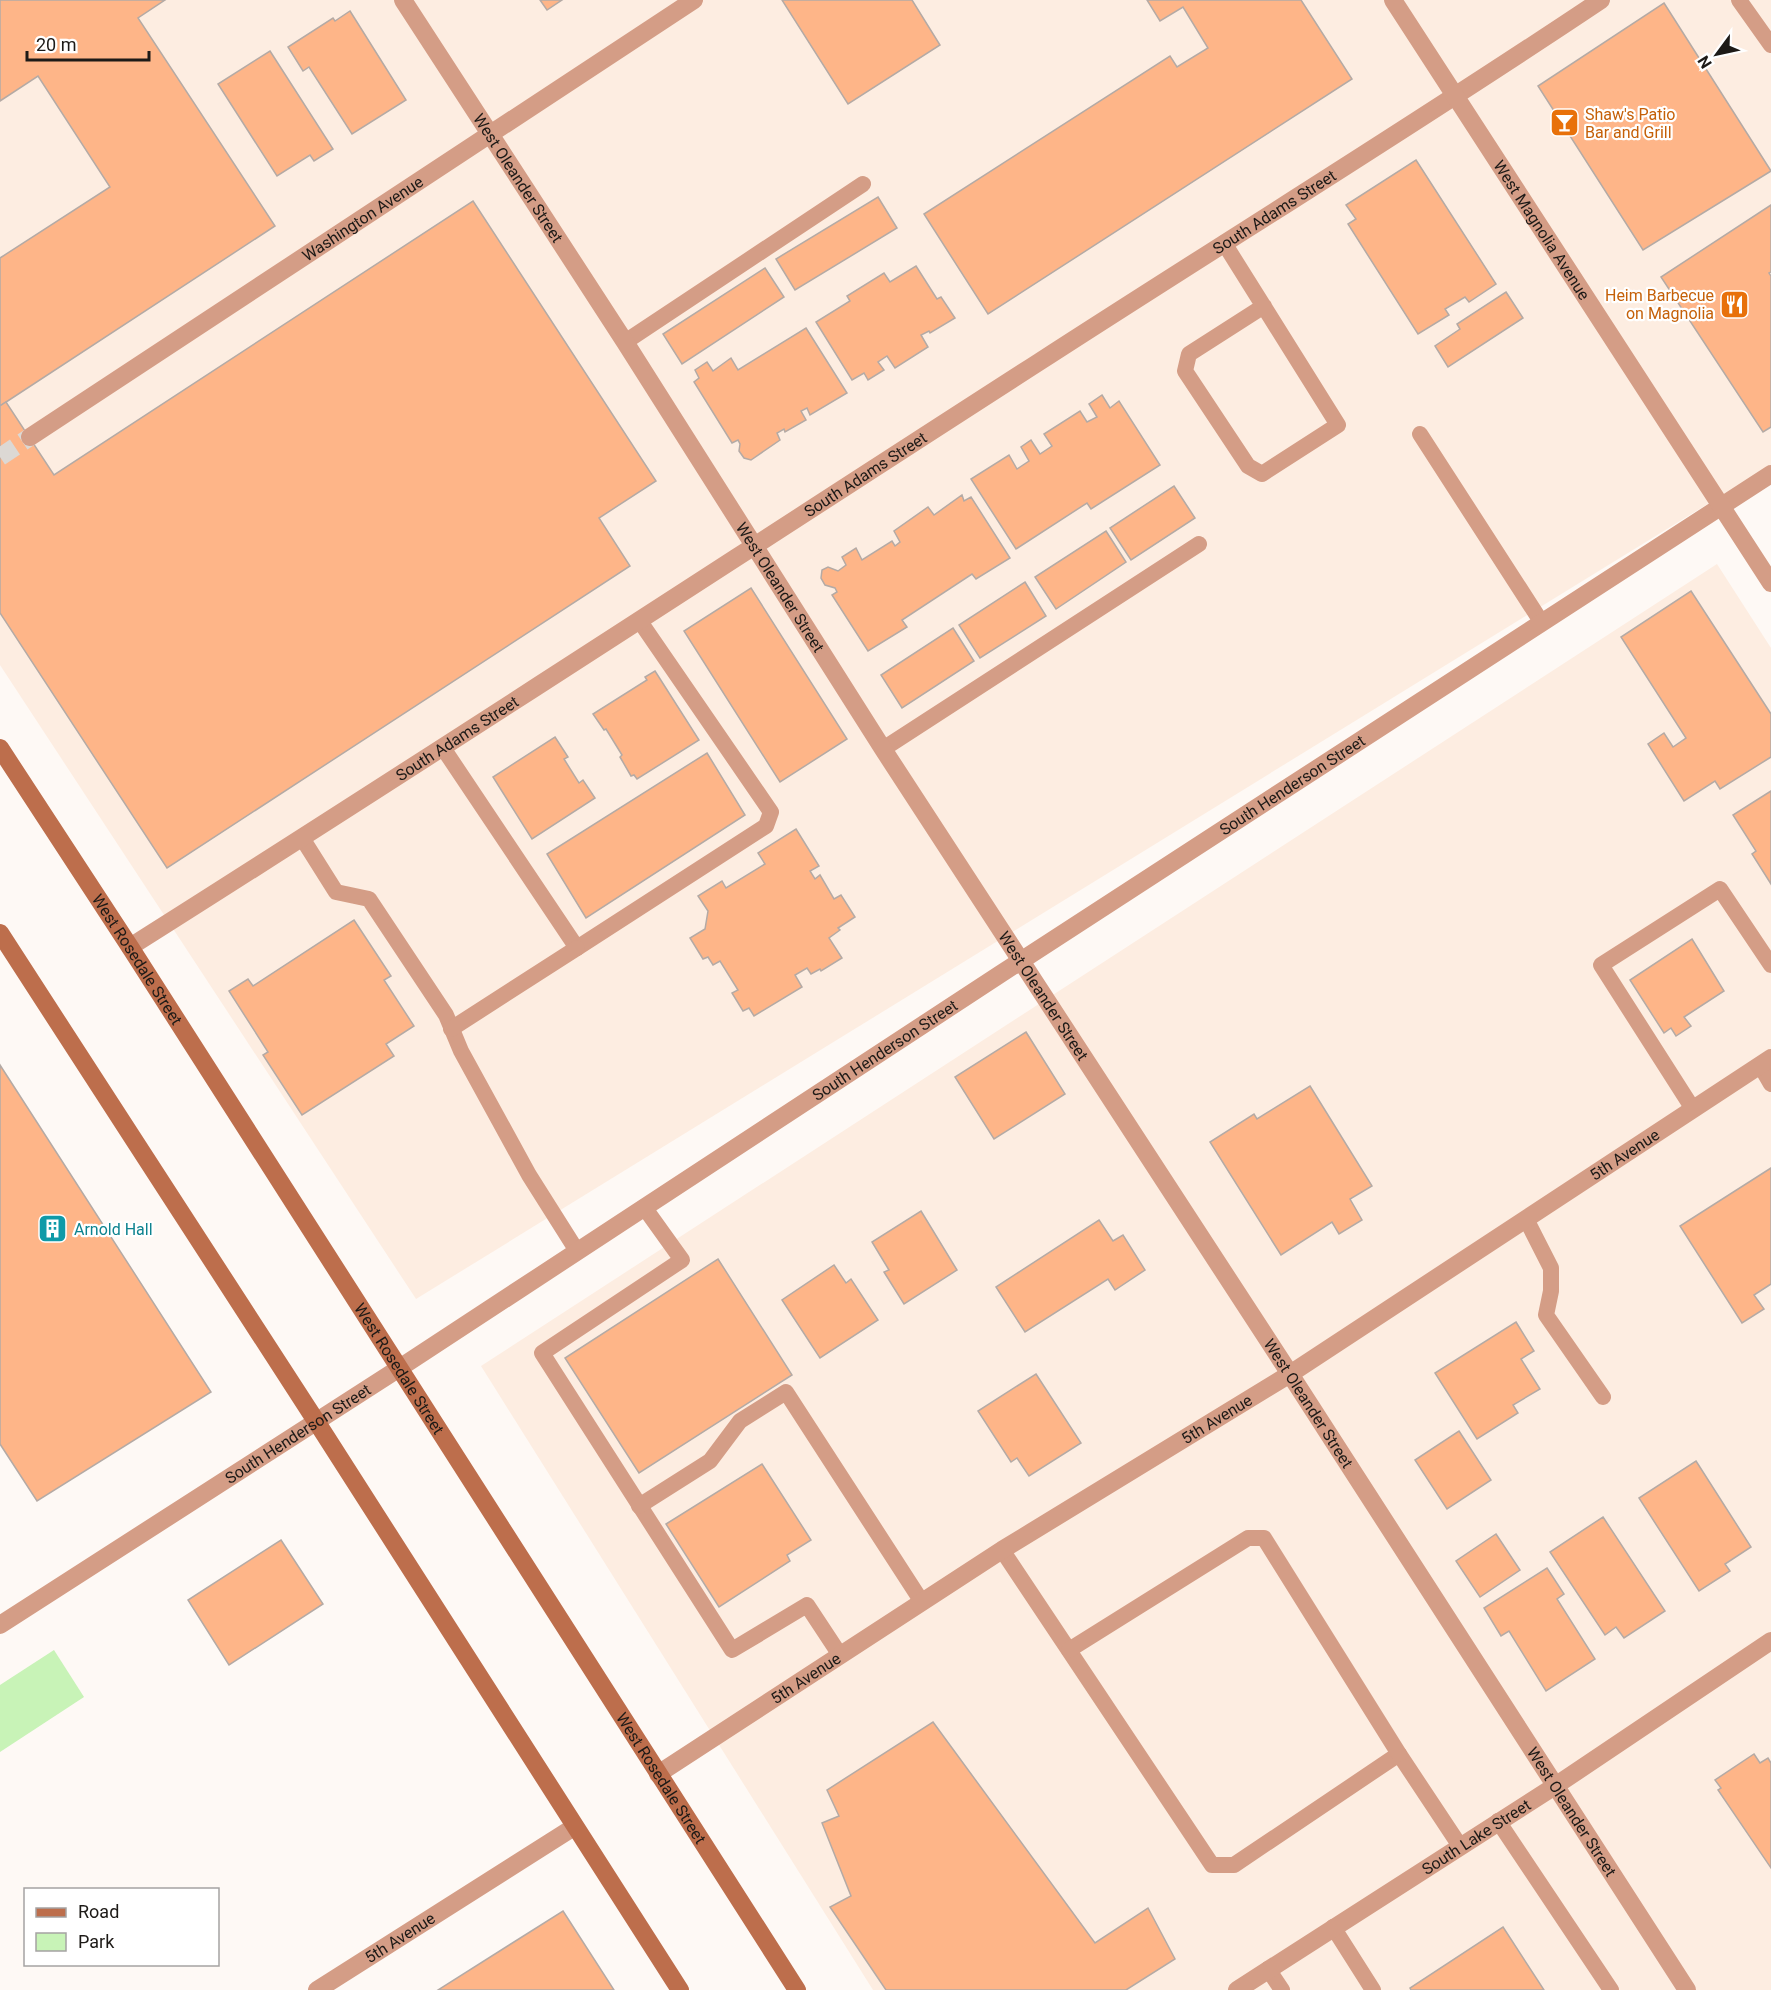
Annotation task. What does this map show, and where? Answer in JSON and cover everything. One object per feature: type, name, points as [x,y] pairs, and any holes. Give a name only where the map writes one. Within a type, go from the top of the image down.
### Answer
[{"type":"main road","name":"West Rosedale Street","points":[[0,748],[130,947],[796,1990]]},
{"type":"main road","points":[[0,933],[680,1990]]},
{"type":"street","name":"West Oleander Street","points":[[403,0],[625,342],[883,749],[1688,1990]]},
{"type":"street","name":"Washington Avenue","points":[[30,437],[694,0]]},
{"type":"street","name":"West Magnolia Avenue","points":[[1393,0],[1771,583]]},
{"type":"street","name":"South Adams Street","points":[[130,947],[443,748],[1224,243],[1456,97],[1601,0]]},
{"type":"street","name":"South Henderson Street","points":[[0,1625],[398,1369],[1020,961],[1771,474]]},
{"type":"street","name":"5th Avenue","points":[[657,1774],[1002,1550],[1290,1374],[1765,1062]]},
{"type":"street","name":"South Lake Street","points":[[1236,1990],[1555,1786],[1771,1641]]},
{"type":"street","name":"5th Avenue","points":[[317,1990],[574,1827]]},
{"type":"lane","points":[[1739,0],[1771,45]]},
{"type":"lane","points":[[625,342],[862,184]]},
{"type":"lane","points":[[1224,243],[1264,306],[1338,425],[1262,474],[1248,466],[1185,371],[1190,354],[1264,306]]},
{"type":"lane","points":[[1420,434],[1542,623]]},
{"type":"lane","points":[[883,749],[1199,544]]},
{"type":"lane","points":[[451,1029],[766,826],[771,812],[639,620]]},
{"type":"lane","points":[[443,748],[577,948]]},
{"type":"lane","points":[[302,838],[336,892],[369,899],[446,1015],[461,1051],[529,1175],[577,1251]]},
{"type":"lane","points":[[1693,1109],[1601,965],[1720,889],[1771,966]]},
{"type":"lane","points":[[1765,1062],[1771,1084]]},
{"type":"lane","points":[[644,1208],[682,1260],[542,1353],[732,1650],[807,1605],[840,1655]]},
{"type":"lane","points":[[1526,1219],[1551,1268],[1551,1291],[1546,1316],[1603,1397]]},
{"type":"lane","points":[[639,1506],[710,1461],[740,1421],[786,1392],[922,1602]]},
{"type":"lane","points":[[1069,1650],[1248,1538],[1264,1538],[1399,1754],[1460,1846]]},
{"type":"lane","points":[[1002,1550],[1212,1865],[1234,1864],[1399,1754]]},
{"type":"lane","points":[[1498,1821],[1611,1990]]},
{"type":"lane","points":[[1333,1927],[1373,1990]]},
{"type":"lane","points":[[1268,1969],[1282,1990]]},
{"type":"shaded area","points":[[0,0],[1771,0],[1771,465],[416,1299],[0,665]]},
{"type":"shaded area","points":[[1717,564],[1771,648],[1771,1990],[873,1990],[481,1366]]},
{"type":"green space","points":[[54,1650],[84,1697],[0,1752],[0,1685]]},
{"type":"building","points":[[0,0],[165,0],[138,18],[275,226],[0,406],[0,258],[110,187],[38,76],[0,101]]},
{"type":"building","points":[[540,0],[562,0],[547,10]]},
{"type":"building","points":[[782,0],[912,0],[940,45],[848,104]]},
{"type":"building","points":[[1147,0],[1301,0],[1352,79],[988,314],[924,214],[1170,56],[1177,67],[1208,48],[1183,7],[1160,21]]},
{"type":"building","points":[[1664,3],[1771,171],[1643,250],[1538,86]]},
{"type":"building","points":[[350,11],[406,100],[352,134],[309,67],[303,71],[288,47],[333,18],[335,21]]},
{"type":"building","points":[[270,51],[333,149],[314,161],[310,155],[277,176],[218,84]]},
{"type":"building","points":[[1416,160],[1496,284],[1469,302],[1465,297],[1445,309],[1449,315],[1418,334],[1348,224],[1356,219],[1346,205]]},
{"type":"building","points":[[878,197],[897,228],[795,290],[776,259]]},
{"type":"building","points":[[473,201],[656,481],[599,518],[630,566],[167,868],[0,613],[0,406],[6,402],[54,475]]},
{"type":"building","points":[[1771,205],[1771,272],[1769,273],[1771,276],[1771,427],[1763,432],[1661,277]]},
{"type":"building","points":[[916,266],[937,299],[941,297],[955,318],[930,333],[929,331],[921,335],[928,347],[895,368],[887,356],[878,362],[884,370],[868,380],[864,373],[852,380],[816,322],[850,301],[847,296],[884,273],[890,282]]},
{"type":"building","points":[[765,268],[784,297],[682,364],[663,334]]},
{"type":"building","points":[[1506,292],[1523,318],[1448,367],[1435,346],[1460,329],[1457,324]]},
{"type":"building","points":[[806,328],[847,393],[810,415],[807,408],[801,411],[806,420],[785,432],[784,429],[777,433],[780,440],[751,460],[744,458],[739,451],[738,440],[732,443],[694,382],[699,378],[695,370],[707,362],[713,371],[731,358],[738,370]]},
{"type":"building","points":[[1102,395],[1110,408],[1119,401],[1160,465],[1091,509],[1087,503],[1016,549],[971,479],[1009,455],[1017,469],[1029,461],[1021,447],[1031,440],[1040,454],[1052,446],[1044,434],[1080,411],[1087,422],[1097,417],[1089,404]]},
{"type":"building","points":[[1174,486],[1195,518],[1131,560],[1110,528]]},
{"type":"building","points":[[962,495],[964,501],[971,497],[1010,558],[976,579],[972,574],[902,620],[907,627],[868,651],[832,595],[837,592],[835,588],[825,585],[821,578],[822,570],[828,567],[838,571],[846,565],[842,557],[856,548],[862,560],[892,541],[895,546],[900,542],[894,531],[928,507],[934,515]]},
{"type":"building","points":[[1106,531],[1126,562],[1056,609],[1035,577]]},
{"type":"building","points":[[1025,582],[1046,616],[980,658],[959,625]]},
{"type":"building","points":[[751,588],[847,739],[780,782],[684,631]]},
{"type":"building","points":[[1691,591],[1771,714],[1771,757],[1720,789],[1715,781],[1684,801],[1648,744],[1664,733],[1673,747],[1686,738],[1621,637]]},
{"type":"building","points":[[953,628],[974,661],[902,708],[881,675]]},
{"type":"building","points":[[655,671],[699,740],[637,779],[634,775],[631,776],[620,757],[622,755],[606,729],[604,730],[593,714],[647,680],[645,677]]},
{"type":"building","points":[[555,737],[568,757],[564,759],[579,783],[583,780],[595,798],[532,839],[493,777]]},
{"type":"building","points":[[707,753],[745,815],[586,918],[547,854]]},
{"type":"building","points":[[1771,791],[1771,884],[1752,854],[1756,851],[1733,815]]},
{"type":"building","points":[[796,829],[819,866],[810,871],[815,879],[820,875],[834,899],[841,895],[855,917],[838,928],[840,930],[829,938],[842,958],[821,971],[820,969],[811,974],[807,968],[795,975],[802,987],[754,1016],[749,1008],[743,1011],[732,993],[738,990],[720,961],[713,965],[708,957],[703,959],[690,938],[705,929],[708,911],[698,896],[722,881],[726,888],[765,864],[758,853]]},
{"type":"building","points":[[354,920],[391,976],[384,980],[414,1026],[386,1044],[394,1056],[302,1115],[263,1055],[268,1052],[229,991],[248,979],[253,986]]},
{"type":"building","points":[[1692,939],[1724,991],[1684,1017],[1691,1026],[1676,1036],[1671,1028],[1664,1033],[1630,980]]},
{"type":"building","points":[[1026,1032],[1065,1094],[994,1139],[955,1077]]},
{"type":"building","name":"Arnold Hall","points":[[0,1065],[211,1392],[37,1501],[0,1444]]},
{"type":"building","points":[[1310,1086],[1372,1186],[1350,1199],[1362,1220],[1339,1234],[1332,1222],[1281,1255],[1210,1142],[1254,1114],[1257,1119]]},
{"type":"building","points":[[1771,1168],[1771,1284],[1754,1295],[1764,1309],[1742,1323],[1680,1226]]},
{"type":"building","points":[[921,1211],[957,1270],[904,1304],[884,1272],[889,1270],[872,1242]]},
{"type":"building","points":[[1099,1220],[1113,1241],[1123,1235],[1145,1270],[1115,1290],[1108,1279],[1025,1332],[996,1287]]},
{"type":"building","points":[[718,1259],[792,1375],[639,1473],[565,1358]]},
{"type":"building","points":[[834,1265],[846,1283],[851,1279],[878,1320],[820,1358],[782,1300]]},
{"type":"building","points":[[1516,1322],[1534,1351],[1521,1359],[1540,1389],[1513,1405],[1518,1413],[1477,1439],[1435,1373]]},
{"type":"building","points":[[1036,1374],[1081,1443],[1029,1476],[1017,1458],[1011,1462],[978,1411]]},
{"type":"building","points":[[1459,1431],[1491,1480],[1447,1509],[1415,1460]]},
{"type":"building","points":[[1696,1461],[1751,1547],[1725,1564],[1730,1571],[1699,1591],[1639,1498]]},
{"type":"building","points":[[762,1464],[811,1540],[787,1555],[790,1561],[719,1607],[666,1524]]},
{"type":"building","points":[[1603,1517],[1665,1611],[1624,1638],[1616,1627],[1605,1635],[1550,1552]]},
{"type":"building","points":[[1496,1534],[1520,1570],[1480,1597],[1456,1561]]},
{"type":"building","points":[[281,1540],[323,1604],[229,1665],[188,1600]]},
{"type":"building","points":[[1547,1568],[1564,1594],[1557,1599],[1595,1659],[1546,1691],[1509,1631],[1501,1636],[1484,1608]]},
{"type":"building","points":[[933,1722],[1095,1943],[1148,1908],[1175,1959],[1126,1990],[886,1990],[830,1907],[851,1896],[822,1823],[839,1816],[827,1790]]},
{"type":"building","points":[[1754,1754],[1760,1763],[1768,1758],[1771,1763],[1771,1868],[1718,1790],[1721,1788],[1715,1780]]},
{"type":"building","points":[[563,1911],[614,1990],[438,1990]]},
{"type":"building","points":[[1503,1927],[1544,1990],[1411,1990],[1410,1988]]},
{"type":"tunnel","points":[[0,457],[30,437]]},
{"type":"place","name":"Shaw's Patio Bar and Grill","points":[[1564,123]]},
{"type":"place","name":"Heim Barbecue on Magnolia","points":[[1735,304]]},
{"type":"place","name":"Arnold Hall","points":[[53,1229]]}]
